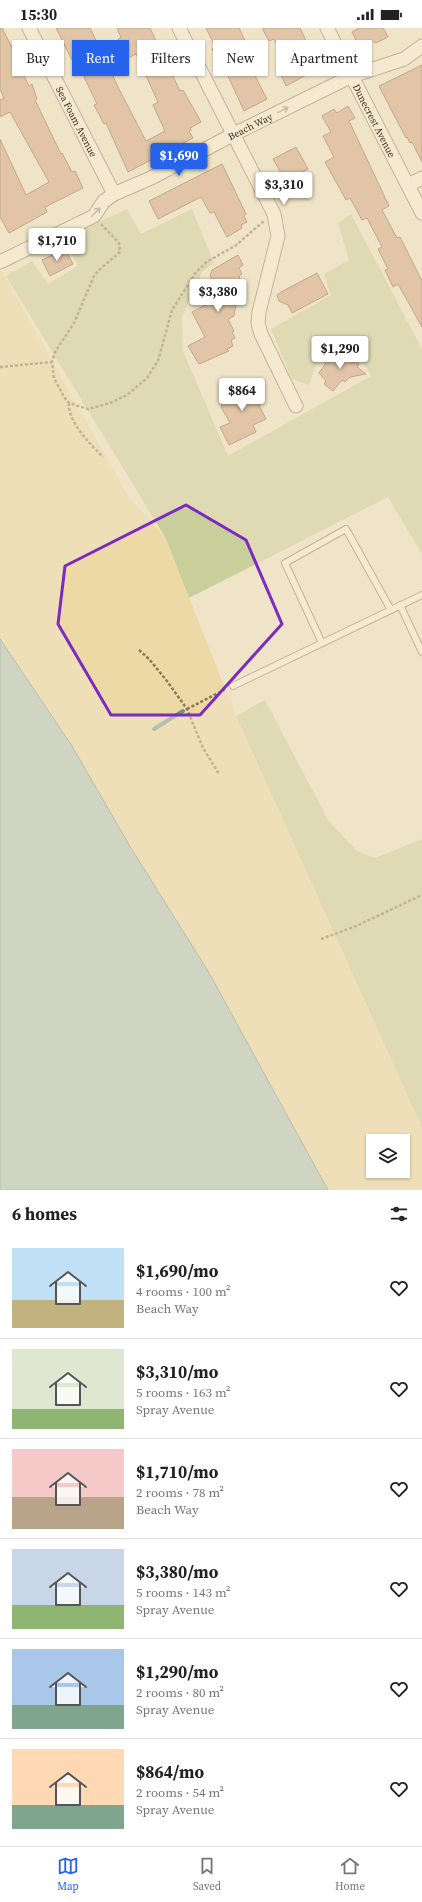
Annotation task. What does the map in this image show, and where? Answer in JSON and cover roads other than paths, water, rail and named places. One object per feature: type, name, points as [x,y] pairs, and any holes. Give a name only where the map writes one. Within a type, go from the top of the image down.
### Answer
[{"type":"street","name":"Sea Foam Avenue","points":[[29,28],[114,194]]},
{"type":"street","points":[[179,28],[274,214],[278,236],[258,312],[258,323],[261,334],[296,406]]},
{"type":"street","name":"Dunecrest Avenue","points":[[327,28],[333,40]]},
{"type":"street","name":"Beach Way","points":[[372,69],[404,59],[422,46]]},
{"type":"street","name":"Beach Way","points":[[0,262],[94,216],[104,201],[114,194],[151,178],[234,134],[352,76]]},
{"type":"street","name":"Dunecrest Avenue","points":[[352,76],[422,213]]},
{"type":"street","points":[[408,185],[422,178]]},
{"type":"lane","points":[[322,643],[285,563],[346,528],[391,610]]},
{"type":"lane","points":[[233,686],[422,595]]},
{"type":"lane","points":[[400,605],[422,652]]},
{"type":"water","points":[[0,639],[72,746],[131,848],[208,971],[328,1190],[0,1190]]},
{"type":"waterway","points":[[154,729],[183,711]]}]
